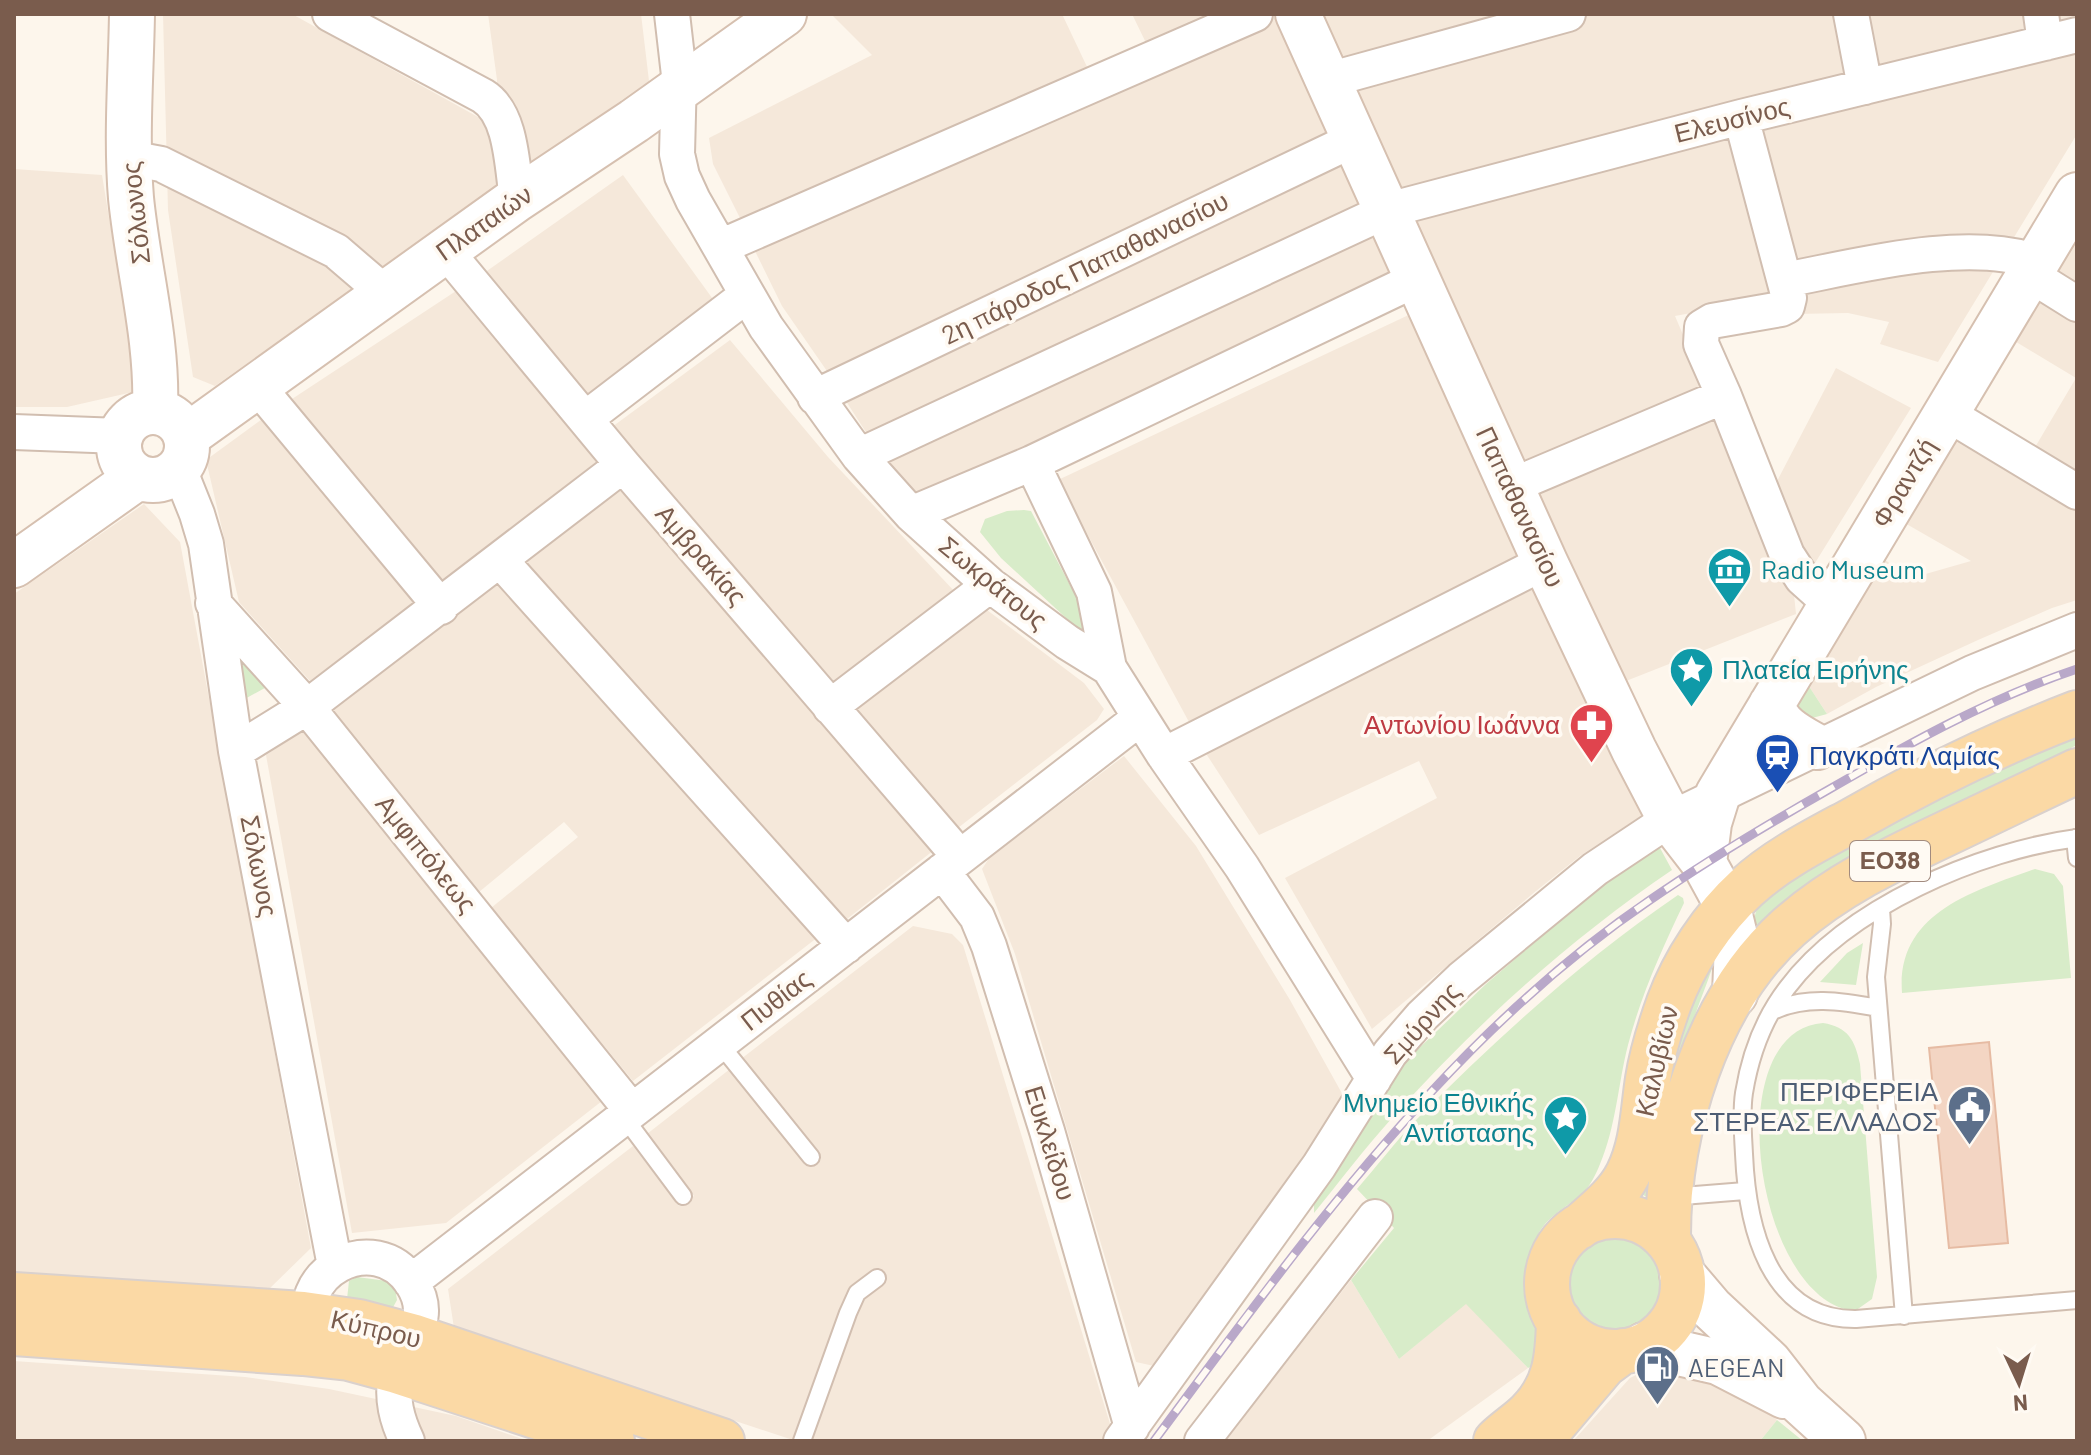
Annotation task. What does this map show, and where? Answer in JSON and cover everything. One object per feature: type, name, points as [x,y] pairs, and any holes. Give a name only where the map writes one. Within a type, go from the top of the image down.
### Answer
[{"type":"main road","name":"Σόλωνος","points":[[132,14],[131,201],[155,364],[156,446]]},
{"type":"main road","name":"Πλαταιών","points":[[14,565],[156,446],[258,387],[445,250],[784,14]]},
{"type":"main road","name":"Παπαθανασίου","points":[[1298,14],[1545,562],[1634,750],[1670,819],[1704,863],[1728,907],[1753,1003]]},
{"type":"main road","name":"Φραντζή","points":[[1704,863],[1709,823],[1718,794],[2077,195]]},
{"type":"main road","points":[[1771,705],[1784,728],[1817,747]]},
{"type":"main road","name":"Καλυβίων","points":[[1579,1227],[1601,1208],[1628,1175],[1637,1153],[1653,1058],[1669,1002],[1691,958],[1728,907],[1761,876],[1857,817],[1961,763],[2077,713]]},
{"type":"main road","name":"Καλυβίων","points":[[1675,1257],[1669,1197],[1677,1146],[1695,1075],[1717,1024],[1753,1003],[1759,960],[1787,928],[1839,889],[1921,845],[2077,771]]},
{"type":"main road","points":[[1579,1227],[1601,1218],[1626,1217],[1649,1225],[1711,1308],[1769,1362],[1801,1403],[1843,1441]]},
{"type":"main road","name":"ΕΟ38","points":[[1496,1441],[1529,1414],[1550,1385],[1557,1365],[1559,1321],[1550,1301],[1549,1269],[1562,1241],[1579,1227]]},
{"type":"main road","name":"ΕΟ38","points":[[1538,1441],[1604,1365],[1664,1331],[1678,1310],[1681,1298],[1675,1257]]},
{"type":"main road","name":"Κύπρου","points":[[14,1295],[309,1314],[359,1322],[406,1354],[612,1441]]},
{"type":"main road","points":[[1559,1321],[1571,1335],[1587,1345],[1604,1350],[1634,1348],[1718,1362],[1801,1403]]},
{"type":"main road","name":"Κύπρου","points":[[14,1333],[329,1356],[406,1354],[722,1441]]},
{"type":"street","points":[[330,14],[483,96],[496,106],[505,130],[517,199]]},
{"type":"street","name":"Σωκράτους","points":[[672,14],[679,87],[676,134],[679,164],[693,200],[747,295],[815,397],[859,456],[911,514],[990,585],[1067,642],[1109,668],[1164,755],[1242,867],[1374,1079]]},
{"type":"street","points":[[720,247],[1255,14]]},
{"type":"street","points":[[1328,80],[1568,14]]},
{"type":"street","points":[[1851,14],[1865,87]]},
{"type":"street","name":"Ελευσίνος","points":[[859,456],[1388,210],[1865,87],[2054,31]]},
{"type":"street","points":[[1741,117],[1789,298],[1785,308],[1712,321],[1702,327],[1701,344],[1787,555],[1802,578],[1831,604]]},
{"type":"street","name":"2η πάροδος Παπαθανασίου","points":[[815,397],[1355,139]]},
{"type":"street","points":[[129,158],[161,164],[336,251],[385,293]]},
{"type":"street","name":"Αμβρακίας","points":[[445,250],[830,707],[951,864]]},
{"type":"street","points":[[1785,280],[1885,261],[1959,253],[2015,254],[2077,304]]},
{"type":"street","points":[[911,514],[1032,463],[1417,279]]},
{"type":"street","points":[[585,419],[747,295]]},
{"type":"street","points":[[258,387],[441,607]]},
{"type":"street","points":[[1511,486],[1724,396]]},
{"type":"street","points":[[1946,413],[2077,492]]},
{"type":"street","points":[[14,432],[156,446]]},
{"type":"street","name":"Σόλωνος","points":[[156,446],[197,514],[206,544],[236,751],[335,1266]]},
{"type":"street","points":[[1032,463],[1094,592],[1109,668]]},
{"type":"street","points":[[236,751],[307,707],[623,465]]},
{"type":"street","points":[[500,560],[846,946]]},
{"type":"street","points":[[1164,755],[1545,562]]},
{"type":"street","points":[[830,707],[990,585]]},
{"type":"street","name":"Αμφιπόλεως","points":[[213,603],[307,707],[628,1114]]},
{"type":"street","name":"Σμύρνης","points":[[1127,1434],[1319,1166],[1406,1033],[1461,979],[1595,869],[1670,819],[1972,673],[2077,630]]},
{"type":"street","name":"Πυθίας","points":[[411,1282],[1140,718]]},
{"type":"street","name":"Ευκλείδου","points":[[951,864],[989,946],[1047,1131],[1127,1434]]},
{"type":"street","points":[[1202,1441],[1375,1217]]},
{"type":"street","points":[[329,1356],[317,1341],[309,1314],[314,1290],[327,1272],[355,1258],[377,1258],[396,1267],[411,1282],[421,1310],[406,1354],[395,1409],[407,1441]]},
{"type":"lane","points":[[1753,1003],[1789,985],[1846,931],[1909,893],[1994,858],[2076,838],[2077,858]]},
{"type":"lane","points":[[1881,909],[1876,967],[1878,1008],[1904,1316]]},
{"type":"lane","points":[[1753,1003],[1788,1005],[1810,1001],[1878,1008]]},
{"type":"lane","points":[[1753,1003],[1755,1051],[1744,1094],[1745,1191],[1755,1236],[1764,1258],[1798,1301],[1820,1314],[1839,1318],[1904,1316],[2077,1300]]},
{"type":"lane","points":[[719,1043],[811,1157]]},
{"type":"lane","points":[[628,1114],[683,1196]]},
{"type":"lane","points":[[1669,1197],[1745,1191]]},
{"type":"lane","points":[[802,1441],[857,1293],[877,1278]]},
{"type":"shaded area","points":[[163,14],[292,14],[478,117],[495,108],[497,80],[488,14],[641,14],[649,81],[215,386],[193,377],[168,210]]},
{"type":"shaded area","points":[[831,14],[1062,14],[1089,71],[742,222],[713,164],[709,138],[872,55]]},
{"type":"shaded area","points":[[1132,14],[1219,14],[1148,47]]},
{"type":"shaded area","points":[[1317,14],[2077,14],[2077,134],[1938,362],[1880,344],[1889,322],[1848,313],[1795,314],[1793,294],[1675,316],[1794,595],[1796,614],[1626,681]]},
{"type":"shaded area","points":[[1279,16],[1335,135],[829,374],[782,306],[755,251]]},
{"type":"shaded area","points":[[1344,157],[1370,209],[873,443],[842,395]]},
{"type":"shaded area","points":[[14,169],[102,175],[130,346],[133,392],[67,407],[14,407]]},
{"type":"shaded area","points":[[623,175],[715,302],[589,401],[484,273]]},
{"type":"shaded area","points":[[2077,217],[2077,294],[2043,272]]},
{"type":"shaded area","points":[[1376,224],[1401,277],[918,501],[879,455]]},
{"type":"shaded area","points":[[2032,285],[2077,313],[2077,475],[2034,449],[2076,378],[2003,334]]},
{"type":"shaded area","points":[[456,291],[601,458],[441,583],[292,399]]},
{"type":"shaded area","points":[[1415,312],[1525,557],[1189,722],[1058,480]]},
{"type":"shaded area","points":[[730,340],[828,457],[956,593],[839,687],[612,427]]},
{"type":"shaded area","points":[[1836,368],[1911,408],[1815,563],[1796,554],[1774,487]]},
{"type":"shaded area","points":[[265,417],[420,599],[310,681],[239,602],[206,460]]},
{"type":"shaded area","points":[[1945,435],[2077,512],[2077,600],[1978,640],[1876,687],[1827,714],[1801,674],[1875,551],[1908,579],[1971,561],[1896,518]]},
{"type":"shaded area","points":[[622,483],[934,850],[842,923],[520,562]]},
{"type":"shaded area","points":[[144,504],[180,542],[311,1248],[265,1293],[14,1275],[14,594]]},
{"type":"shaded area","points":[[501,580],[818,937],[633,1081],[491,908],[578,837],[564,822],[479,892],[330,708]]},
{"type":"shaded area","points":[[1537,583],[1644,814],[1580,856],[1372,1029],[1285,878],[1437,798],[1419,761],[1259,835],[1203,749]]},
{"type":"shaded area","points":[[983,607],[1084,683],[1104,709],[1097,720],[954,831],[854,707]]},
{"type":"shaded area","points":[[305,729],[602,1101],[446,1223],[352,1233],[266,755]]},
{"type":"shaded area","points":[[1124,756],[1196,846],[1290,1000],[1344,1097],[1307,1159],[1154,1366],[1136,1362],[1015,954],[982,869],[990,857]]},
{"type":"shaded area","points":[[913,926],[952,934],[963,945],[1111,1427],[1101,1441],[796,1441],[454,1328],[448,1289],[633,1146],[679,1206],[694,1196],[647,1134],[730,1069],[810,1167],[821,1159],[741,1059]]},
{"type":"shaded area","points":[[1351,1280],[1399,1359],[1466,1303],[1528,1368],[1427,1441],[1225,1441]]},
{"type":"shaded area","points":[[14,1361],[245,1377],[329,1389],[456,1416],[528,1441],[14,1441]]},
{"type":"shaded area","points":[[1650,1368],[1745,1391],[1777,1420],[1760,1441],[1573,1441],[1630,1378]]},
{"type":"green space","points":[[1007,511],[1031,511],[1082,608],[1086,628],[1079,630],[1001,558],[980,532],[985,519]]},
{"type":"green space","points":[[233,642],[272,684],[243,700]]},
{"type":"green space","points":[[1801,674],[1827,714],[1801,721],[1784,706]]},
{"type":"green space","points":[[2077,724],[2077,745],[1867,848],[1756,943],[1756,912],[1784,878]]},
{"type":"green space","points":[[1660,848],[1672,870],[1596,925],[1490,1017],[1392,1118],[1314,1213],[1314,1199],[1389,1079],[1486,984],[1618,871]]},
{"type":"green space","points":[[2035,869],[2054,874],[2063,886],[2071,978],[1902,993],[1903,966],[1912,943],[1925,924],[1965,897]]},
{"type":"green space","points":[[1678,895],[1684,903],[1633,1026],[1610,1135],[1598,1168],[1584,1192],[1548,1221],[1535,1242],[1530,1276],[1538,1332],[1538,1363],[1528,1368],[1466,1304],[1399,1359],[1351,1280],[1394,1228],[1357,1189],[1417,1119],[1510,1029],[1575,973]]},
{"type":"green space","points":[[1720,939],[1686,1044],[1658,1202],[1632,1190],[1671,1091],[1684,1015]]},
{"type":"green space","points":[[1863,943],[1856,985],[1820,982],[1847,953]]},
{"type":"green space","points":[[1823,1023],[1839,1028],[1849,1036],[1860,1064],[1877,1277],[1872,1299],[1855,1311],[1821,1296],[1793,1263],[1773,1218],[1762,1167],[1760,1115],[1769,1070],[1790,1037]]},
{"type":"green space","points":[[1616,1235],[1634,1238],[1650,1249],[1661,1265],[1664,1283],[1661,1301],[1650,1317],[1634,1328],[1616,1331],[1598,1328],[1582,1317],[1571,1301],[1568,1283],[1571,1265],[1582,1249],[1598,1238]]},
{"type":"green space","points":[[357,1277],[387,1281],[395,1288],[397,1300],[391,1311],[347,1299],[349,1281]]},
{"type":"green space","points":[[1777,1420],[1803,1441],[1760,1441]]},
{"type":"building","name":"ΠΕΡΙΦΕΡΕΙΑ ΣΤΕΡΕΑΣ ΕΛΛΑΔΟΣ","points":[[1989,1042],[2008,1243],[1949,1248],[1929,1048]]},
{"type":"railway","points":[[1154,1441],[1289,1261],[1395,1131],[1483,1038],[1564,965],[1672,885],[1806,803],[1950,723],[2077,669]]},
{"type":"place","name":"Radio Museum","points":[[1730,609]]},
{"type":"place","name":"Πλατεία Ειρήνης","points":[[1691,709]]},
{"type":"place","name":"Αντωνίου Ιωάννα","points":[[1591,764]]},
{"type":"place","name":"Παγκράτι Λαμίας","points":[[1778,795]]},
{"type":"place","name":"ΠΕΡΙΦΕΡΕΙΑ ΣΤΕΡΕΑΣ ΕΛΛΑΔΟΣ","points":[[1969,1146]]},
{"type":"place","name":"Μνημείο Εθνικής Αντίστασης","points":[[1565,1157]]},
{"type":"place","name":"AEGEAN","points":[[1657,1407]]}]
